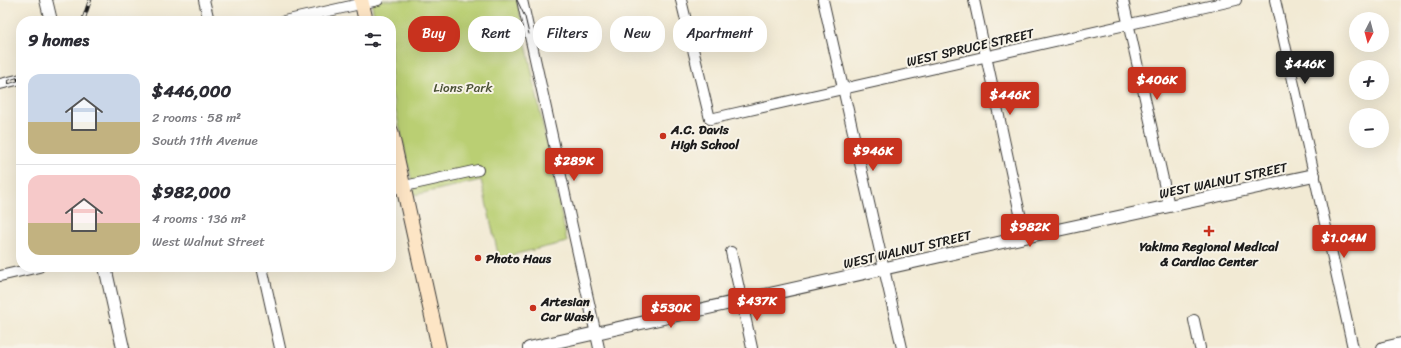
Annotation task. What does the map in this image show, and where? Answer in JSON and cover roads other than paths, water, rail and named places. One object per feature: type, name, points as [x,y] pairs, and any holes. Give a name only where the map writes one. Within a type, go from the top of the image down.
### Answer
[{"type":"main road","points":[[362,2],[365,16]]},
{"type":"main road","points":[[397,188],[439,348]]},
{"type":"street","points":[[46,0],[49,16]]},
{"type":"street","points":[[204,0],[208,16]]},
{"type":"street","points":[[305,16],[362,2],[378,0]]},
{"type":"street","points":[[522,0],[599,348]]},
{"type":"street","name":"WEST SPRUCE STREET","points":[[681,0],[710,119],[1236,0]]},
{"type":"street","points":[[823,0],[902,348]]},
{"type":"street","points":[[974,0],[1025,237]]},
{"type":"street","points":[[1123,0],[1169,206]]},
{"type":"street","points":[[1275,0],[1353,348]]},
{"type":"street","points":[[0,84],[16,80]]},
{"type":"street","points":[[397,188],[478,170]]},
{"type":"street","name":"WEST WALNUT STREET","points":[[529,348],[1025,237],[1314,176]]},
{"type":"street","points":[[731,252],[752,348]]},
{"type":"street","points":[[0,276],[17,272]]},
{"type":"street","points":[[106,272],[123,348]]},
{"type":"street","points":[[263,272],[280,348]]},
{"type":"street","points":[[1194,320],[1200,348]]},
{"type":"street","points":[[1383,348],[1401,344]]},
{"type":"tram line","points":[[517,0],[525,17],[529,34]]},
{"type":"railway","points":[[85,16],[90,0]]},
{"type":"railway","points":[[9,82],[16,80]]},
{"type":"place","name":"A.C. Davis High School","points":[[663,136]]},
{"type":"place","name":"Yakima Regional Medical & Cardiac Center","points":[[1209,231]]},
{"type":"place","name":"Photo Haus","points":[[478,258]]},
{"type":"place","name":"Artesian Car Wash","points":[[533,308]]},
{"type":"park label","name":"Lions Park","points":[[463,87]]}]
